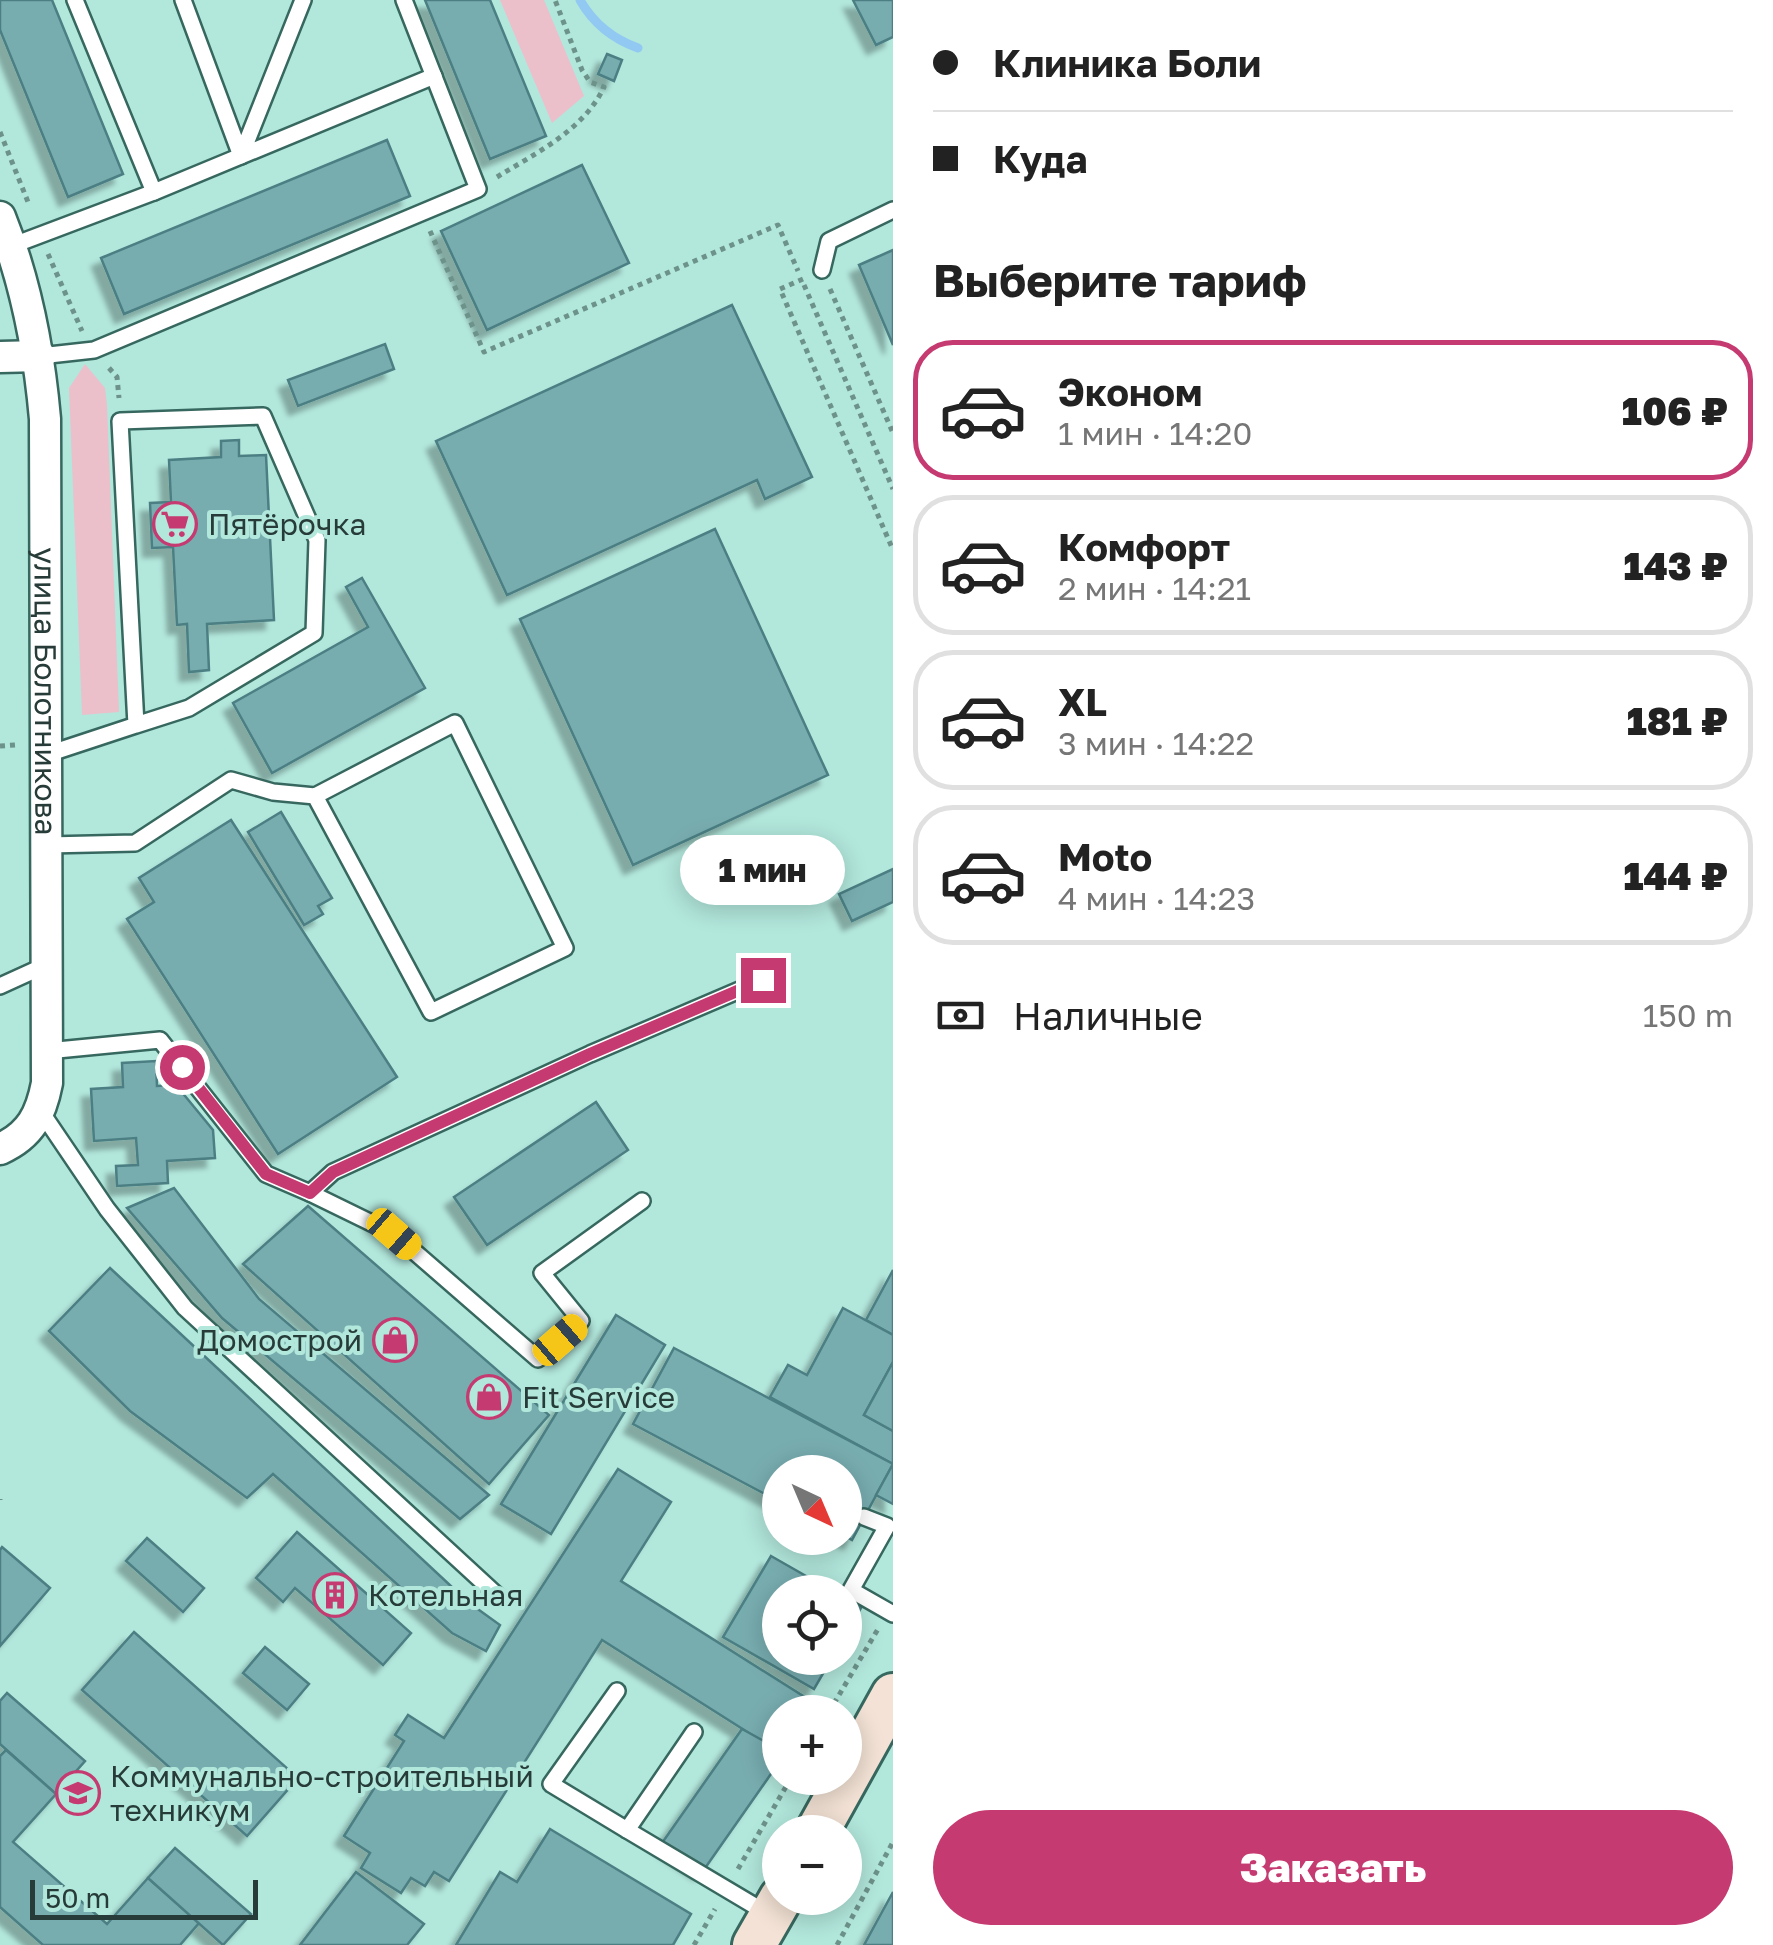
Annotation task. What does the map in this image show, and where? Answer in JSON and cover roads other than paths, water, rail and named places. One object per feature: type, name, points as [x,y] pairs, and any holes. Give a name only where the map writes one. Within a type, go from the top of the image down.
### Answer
[{"type":"main road","points":[[826,1815],[893,1696]]},
{"type":"street","name":"улица Болотникова","points":[[0,217],[40,356],[44,420],[36,750],[48,845],[47,1083],[42,1113]]},
{"type":"street","points":[[0,357],[40,356]]},
{"type":"street","points":[[0,1149],[18,1141],[42,1113]]},
{"type":"lane","points":[[74,0],[154,192]]},
{"type":"lane","points":[[184,0],[241,156]]},
{"type":"lane","points":[[241,156],[303,0]]},
{"type":"lane","points":[[40,356],[94,350],[478,189],[404,0]]},
{"type":"lane","points":[[11,246],[154,192],[434,76]]},
{"type":"lane","points":[[822,270],[829,242],[893,210]]},
{"type":"lane","points":[[36,750],[136,725],[189,708],[314,633],[318,540],[263,416],[120,422],[136,725]]},
{"type":"lane","points":[[48,845],[135,844],[231,780],[273,792],[315,796],[454,723],[565,948],[431,1012],[315,796]]},
{"type":"lane","points":[[0,986],[46,964]]},
{"type":"lane","points":[[310,1193],[333,1172],[763,980]]},
{"type":"lane","points":[[47,1051],[160,1040],[266,1174],[394,1234],[538,1359],[582,1321],[542,1273],[642,1201]]},
{"type":"lane","points":[[42,1113],[107,1209],[185,1308],[500,1598]]},
{"type":"lane","points":[[864,1517],[887,1526],[851,1590],[891,1613]]},
{"type":"lane","points":[[617,1691],[551,1784],[769,1919]]},
{"type":"lane","points":[[626,1830],[694,1732]]},
{"type":"waterway","points":[[580,0],[604,29],[638,48]]},
{"type":"place","name":"Пятёрочка","points":[[175,524]]},
{"type":"place","name":"Домострой","points":[[395,1340]]},
{"type":"place","name":"Fit Service","points":[[489,1397]]},
{"type":"place","name":"Котельная","points":[[335,1595]]},
{"type":"place","name":"Коммунально-строительный техникум","points":[[78,1793]]}]
